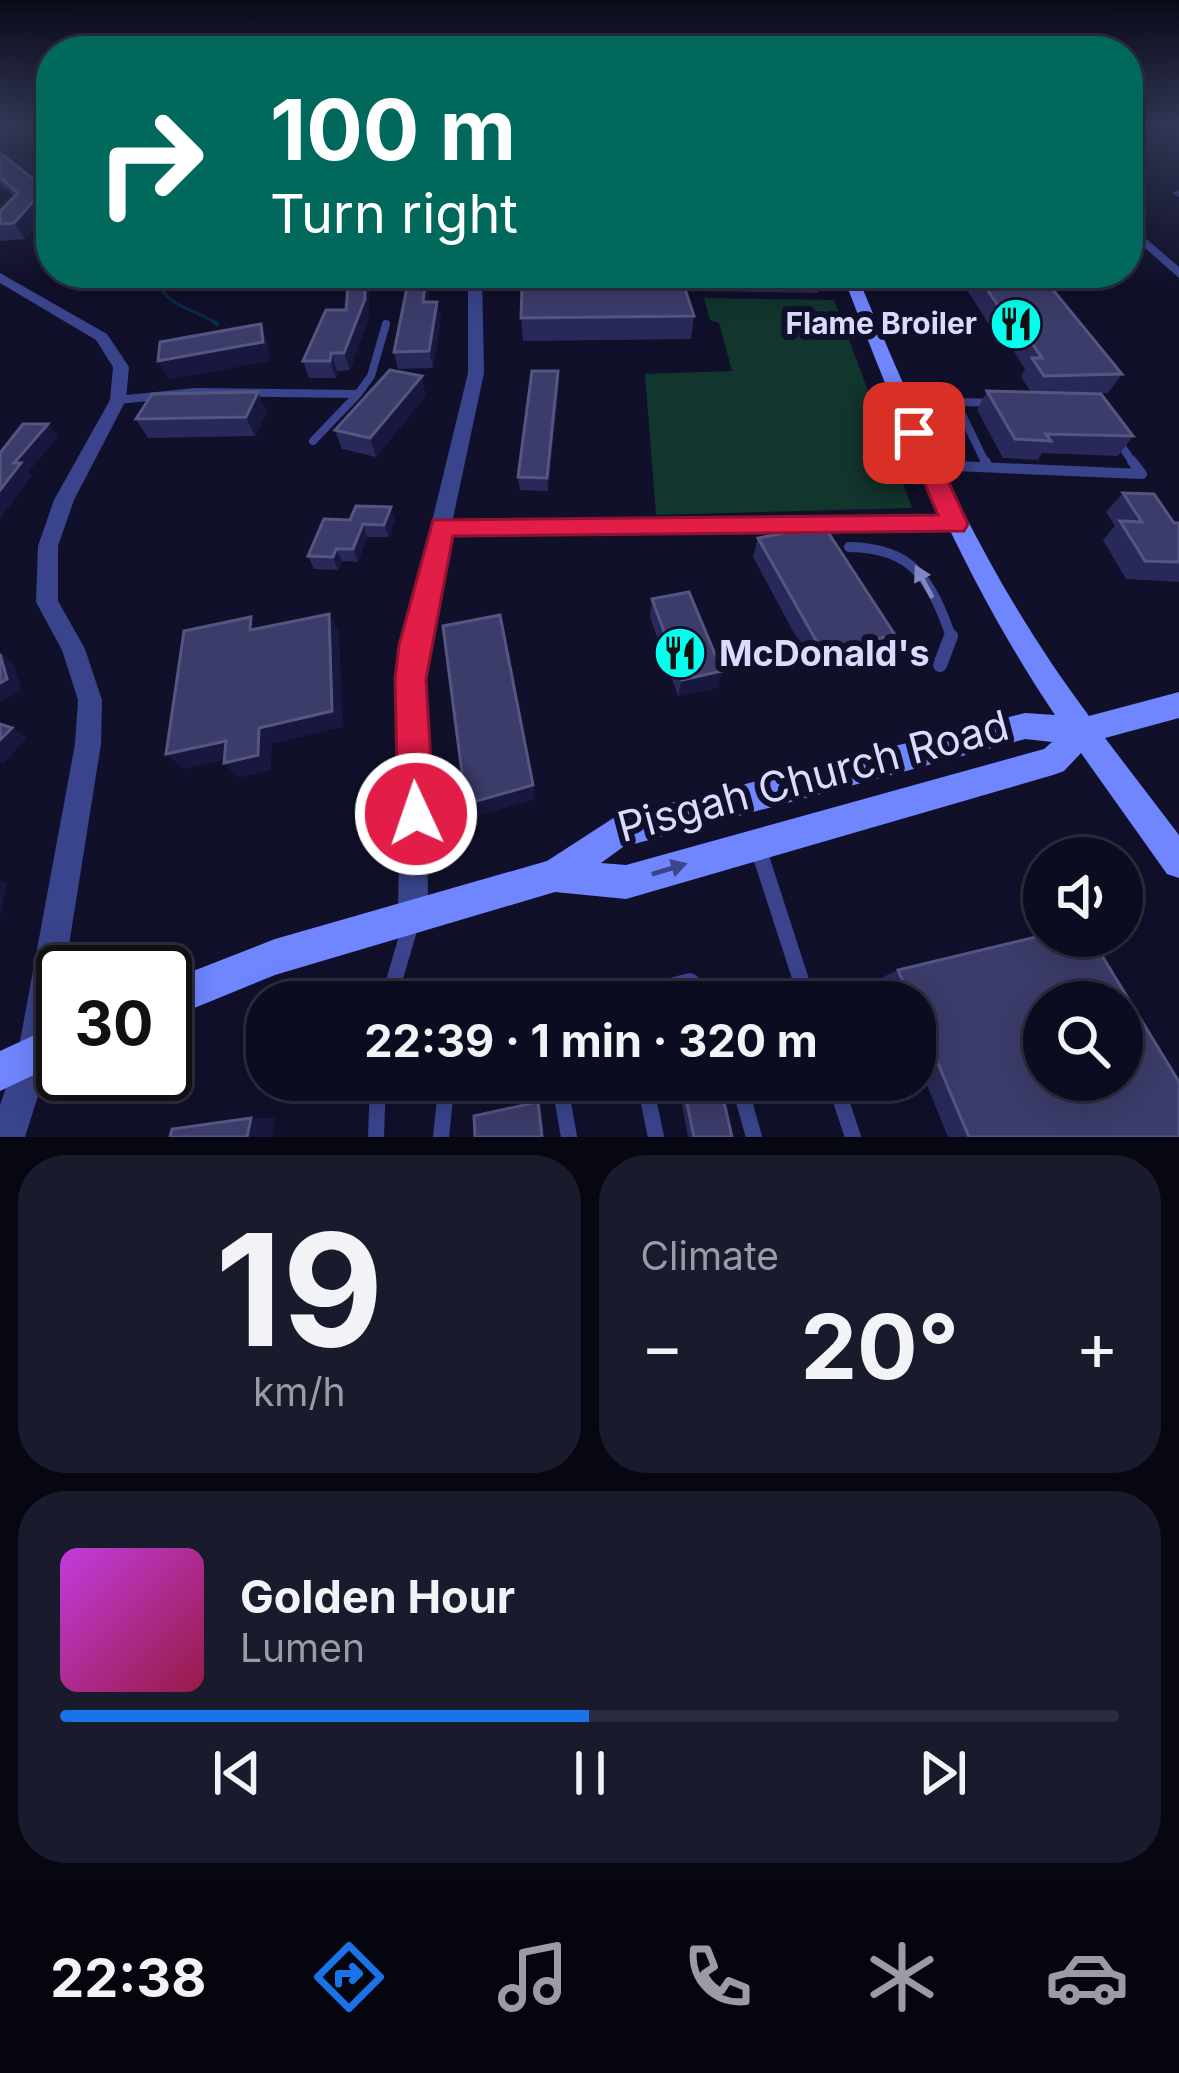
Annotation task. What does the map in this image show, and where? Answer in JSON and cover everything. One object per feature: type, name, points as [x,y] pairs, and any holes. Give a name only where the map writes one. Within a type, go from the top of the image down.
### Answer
[{"type":"main road","points":[[855,288],[955,524],[1005,615],[1179,862]]},
{"type":"main road","name":"Pisgah Church Road","points":[[192,990],[275,957],[555,875],[615,833],[1025,726],[1083,731],[1179,705]]},
{"type":"main road","name":"Pisgah Church Road","points":[[555,875],[626,882],[1053,761],[1083,731]]},
{"type":"main road","points":[[0,1071],[36,1053]]},
{"type":"street","points":[[1143,241],[1179,274]]},
{"type":"street","points":[[0,277],[112,347],[121,368],[118,400],[64,500],[48,546],[47,602],[73,649],[90,700],[62,945]]},
{"type":"street","points":[[413,914],[416,814],[410,679],[476,373],[475,288]]},
{"type":"street","points":[[8,1137],[36,1076]]},
{"type":"lane","points":[[313,441],[370,376],[386,324]]},
{"type":"lane","points":[[118,400],[195,392],[358,394]]},
{"type":"lane","points":[[901,400],[1002,403]]},
{"type":"lane","points":[[956,402],[988,467]]},
{"type":"lane","points":[[928,465],[1142,474],[1105,422]]},
{"type":"lane","points":[[442,526],[955,524]]},
{"type":"lane","points":[[889,525],[892,547]]},
{"type":"lane","points":[[849,547],[892,547],[911,560],[950,632],[952,641],[940,665]]},
{"type":"lane","points":[[756,843],[801,981]]},
{"type":"lane","points":[[394,981],[413,914]]},
{"type":"lane","points":[[376,1137],[377,1101]]},
{"type":"lane","points":[[441,1137],[445,1101]]},
{"type":"lane","points":[[563,1101],[569,1137]]},
{"type":"lane","points":[[648,1101],[656,1137]]},
{"type":"lane","points":[[744,1101],[754,1137]]},
{"type":"lane","points":[[841,1101],[853,1137]]},
{"type":"green space","points":[[704,298],[834,300],[912,508],[656,515],[645,374],[732,371],[719,323],[710,320]]},
{"type":"building","points":[[0,177],[31,177],[36,181],[36,198],[14,223],[0,224],[0,211],[18,193]]},
{"type":"building","points":[[348,288],[365,288],[344,353],[331,353],[330,361],[303,361],[326,310],[346,310]]},
{"type":"building","points":[[407,288],[424,288],[423,302],[437,302],[429,351],[394,352]]},
{"type":"building","points":[[522,288],[685,288],[694,316],[521,318]]},
{"type":"building","points":[[986,288],[1051,288],[1122,374],[1044,376],[1032,358],[1042,358],[1020,326],[1012,326]]},
{"type":"building","points":[[261,324],[263,342],[158,361],[160,342]]},
{"type":"building","points":[[390,370],[422,376],[370,438],[335,430]]},
{"type":"building","points":[[532,371],[558,371],[547,478],[518,477]]},
{"type":"building","points":[[987,391],[1101,394],[1133,436],[1046,434],[1051,441],[1015,439]]},
{"type":"building","points":[[258,392],[246,417],[136,419],[152,394]]},
{"type":"building","points":[[23,424],[48,424],[14,463],[21,463],[0,490],[0,453]]},
{"type":"building","points":[[1123,493],[1154,494],[1174,523],[1179,523],[1179,562],[1145,561],[1120,521],[1142,522]]},
{"type":"building","points":[[356,506],[391,507],[384,525],[363,524],[353,549],[336,549],[333,557],[308,556],[324,519],[350,520]]},
{"type":"building","points":[[824,526],[895,635],[822,651],[758,538]]},
{"type":"building","points":[[689,592],[722,671],[682,680],[652,599]]},
{"type":"building","points":[[329,614],[332,711],[259,728],[258,755],[224,763],[226,741],[166,754],[184,631],[251,617],[250,630]]},
{"type":"building","points":[[500,615],[533,785],[466,804],[443,626]]},
{"type":"building","points":[[0,654],[7,679],[0,683]]},
{"type":"building","points":[[0,724],[12,728],[0,740]]},
{"type":"building","points":[[1023,940],[1023,957],[1103,957],[1117,981],[1023,981],[1023,1101],[1143,1101],[1143,1023],[1179,1082],[1179,1137],[969,1137],[936,1059],[936,981],[903,981],[898,970]]},
{"type":"building","points":[[686,1101],[724,1101],[732,1137],[694,1137]]},
{"type":"building","points":[[538,1102],[542,1137],[475,1137],[474,1116]]},
{"type":"building","points":[[251,1118],[247,1137],[170,1137],[172,1129]]},
{"type":"waterway","points":[[162,288],[172,300],[217,324],[213,321]]},
{"type":"place","name":"Flame Broiler","points":[[1016,324]]},
{"type":"place","name":"McDonald's","points":[[680,653]]},
{"type":"route","points":[[416,814],[410,679],[442,526],[698,529],[955,524],[914,433]]}]
